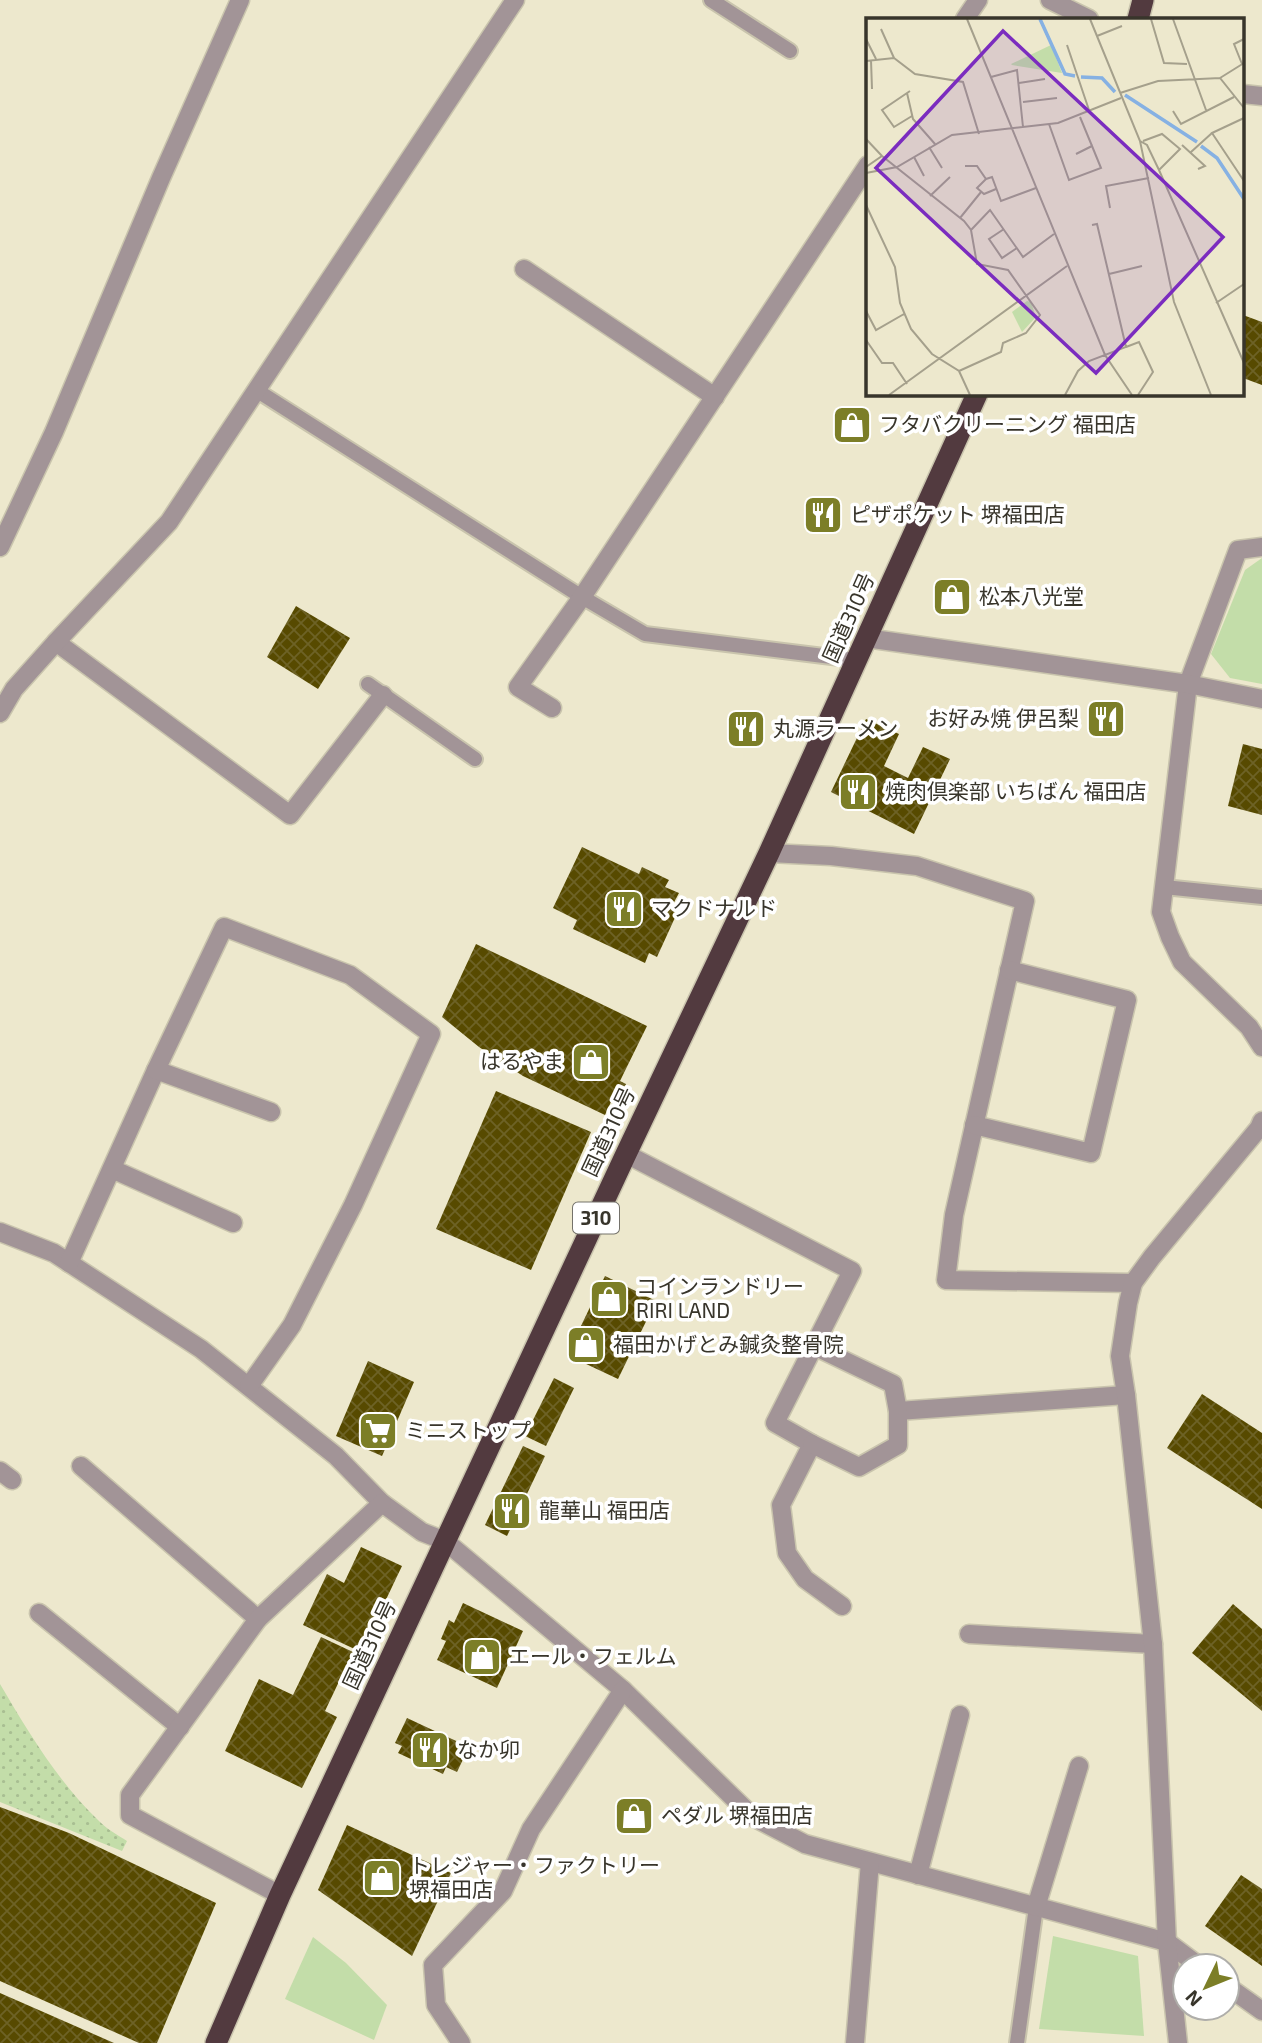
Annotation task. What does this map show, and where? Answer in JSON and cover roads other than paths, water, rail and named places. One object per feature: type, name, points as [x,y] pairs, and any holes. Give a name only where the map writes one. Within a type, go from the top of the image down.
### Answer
[{"type":"highway","points":[[1138,18],[1143,0]]},
{"type":"highway","name":"国道310号","points":[[216,2043],[280,1895],[769,853],[976,396]]},
{"type":"street","points":[[0,547],[54,432],[161,178],[240,0]]},
{"type":"street","points":[[0,713],[15,689],[56,642],[169,522],[515,0]]},
{"type":"street","points":[[966,18],[978,0]]},
{"type":"street","points":[[1050,0],[1087,18]]},
{"type":"street","points":[[1244,94],[1262,96]]},
{"type":"street","points":[[552,708],[518,687],[582,597],[866,169]]},
{"type":"street","points":[[524,269],[715,397]]},
{"type":"street","points":[[1262,547],[1238,550],[1188,684],[1161,912],[1182,962],[1249,1027],[1262,1047]]},
{"type":"street","points":[[866,638],[1188,684],[1262,699]]},
{"type":"street","points":[[56,642],[290,814],[375,689]]},
{"type":"street","points":[[769,853],[831,856],[918,866],[1025,901],[954,1215],[946,1280],[1133,1283]]},
{"type":"street","points":[[69,1263],[224,927],[350,975],[431,1034],[353,1205],[292,1325],[249,1386]]},
{"type":"street","points":[[974,1125],[1091,1153],[1127,1000],[1009,970]]},
{"type":"street","points":[[156,1070],[271,1112]]},
{"type":"street","points":[[1178,2043],[1167,1942],[1153,1644],[1120,1356],[1133,1283],[1262,1121]]},
{"type":"street","points":[[626,1154],[852,1271],[814,1346],[775,1423],[859,1467],[898,1445],[898,1411],[893,1384],[814,1346]]},
{"type":"street","points":[[112,1169],[233,1223]]},
{"type":"street","points":[[1,1235],[54,1253],[201,1349],[249,1386],[336,1455],[382,1503],[422,1532],[445,1541],[623,1690],[753,1817],[804,1844],[1167,1942],[1180,1952]]},
{"type":"street","points":[[898,1411],[1126,1395]]},
{"type":"street","points":[[812,1444],[781,1506],[788,1553],[805,1579],[842,1606]]},
{"type":"street","points":[[81,1466],[258,1619]]},
{"type":"street","points":[[280,1895],[130,1815],[130,1795],[258,1619],[382,1503]]},
{"type":"street","points":[[39,1613],[180,1727]]},
{"type":"street","points":[[969,1633],[1153,1644]]},
{"type":"street","points":[[461,2043],[436,2005],[433,1965],[503,1891],[531,1829],[623,1690]]},
{"type":"street","points":[[918,1875],[960,1715]]},
{"type":"street","points":[[1036,1907],[1079,1766]]},
{"type":"street","points":[[855,2043],[870,1862]]},
{"type":"street","points":[[1241,1996],[1262,2011]]},
{"type":"lane","points":[[711,0],[790,51]]},
{"type":"lane","points":[[256,390],[582,597],[645,634],[856,660]]},
{"type":"lane","points":[[375,689],[475,758]]},
{"type":"lane","points":[[1164,887],[1262,897]]},
{"type":"lane","points":[[1017,2043],[1036,1907]]},
{"type":"place","name":"フタバクリーニング 福田店","points":[[852,425]]},
{"type":"place","name":"ピザポケット 堺福田店","points":[[823,515]]},
{"type":"place","name":"松本八光堂","points":[[952,597]]},
{"type":"place","name":"お好み焼 伊呂梨","points":[[1106,719]]},
{"type":"place","name":"丸源ラーメン","points":[[746,729]]},
{"type":"place","name":"焼肉倶楽部 いちばん 福田店","points":[[858,792]]},
{"type":"place","name":"マクドナルド","points":[[624,909]]},
{"type":"place","name":"はるやま","points":[[591,1062]]},
{"type":"place","name":"コインランドリー RIRI LAND","points":[[609,1299]]},
{"type":"place","name":"福田かげとみ鍼灸整骨院","points":[[586,1345]]},
{"type":"place","name":"ミニストップ","points":[[378,1431]]},
{"type":"place","name":"龍華山 福田店","points":[[512,1511]]},
{"type":"place","name":"エール・フェルム","points":[[482,1657]]},
{"type":"place","name":"なか卯","points":[[430,1750]]},
{"type":"place","name":"ペダル 堺福田店","points":[[634,1816]]},
{"type":"place","name":"トレジャー・ファクトリー 堺福田店","points":[[382,1878]]}]
